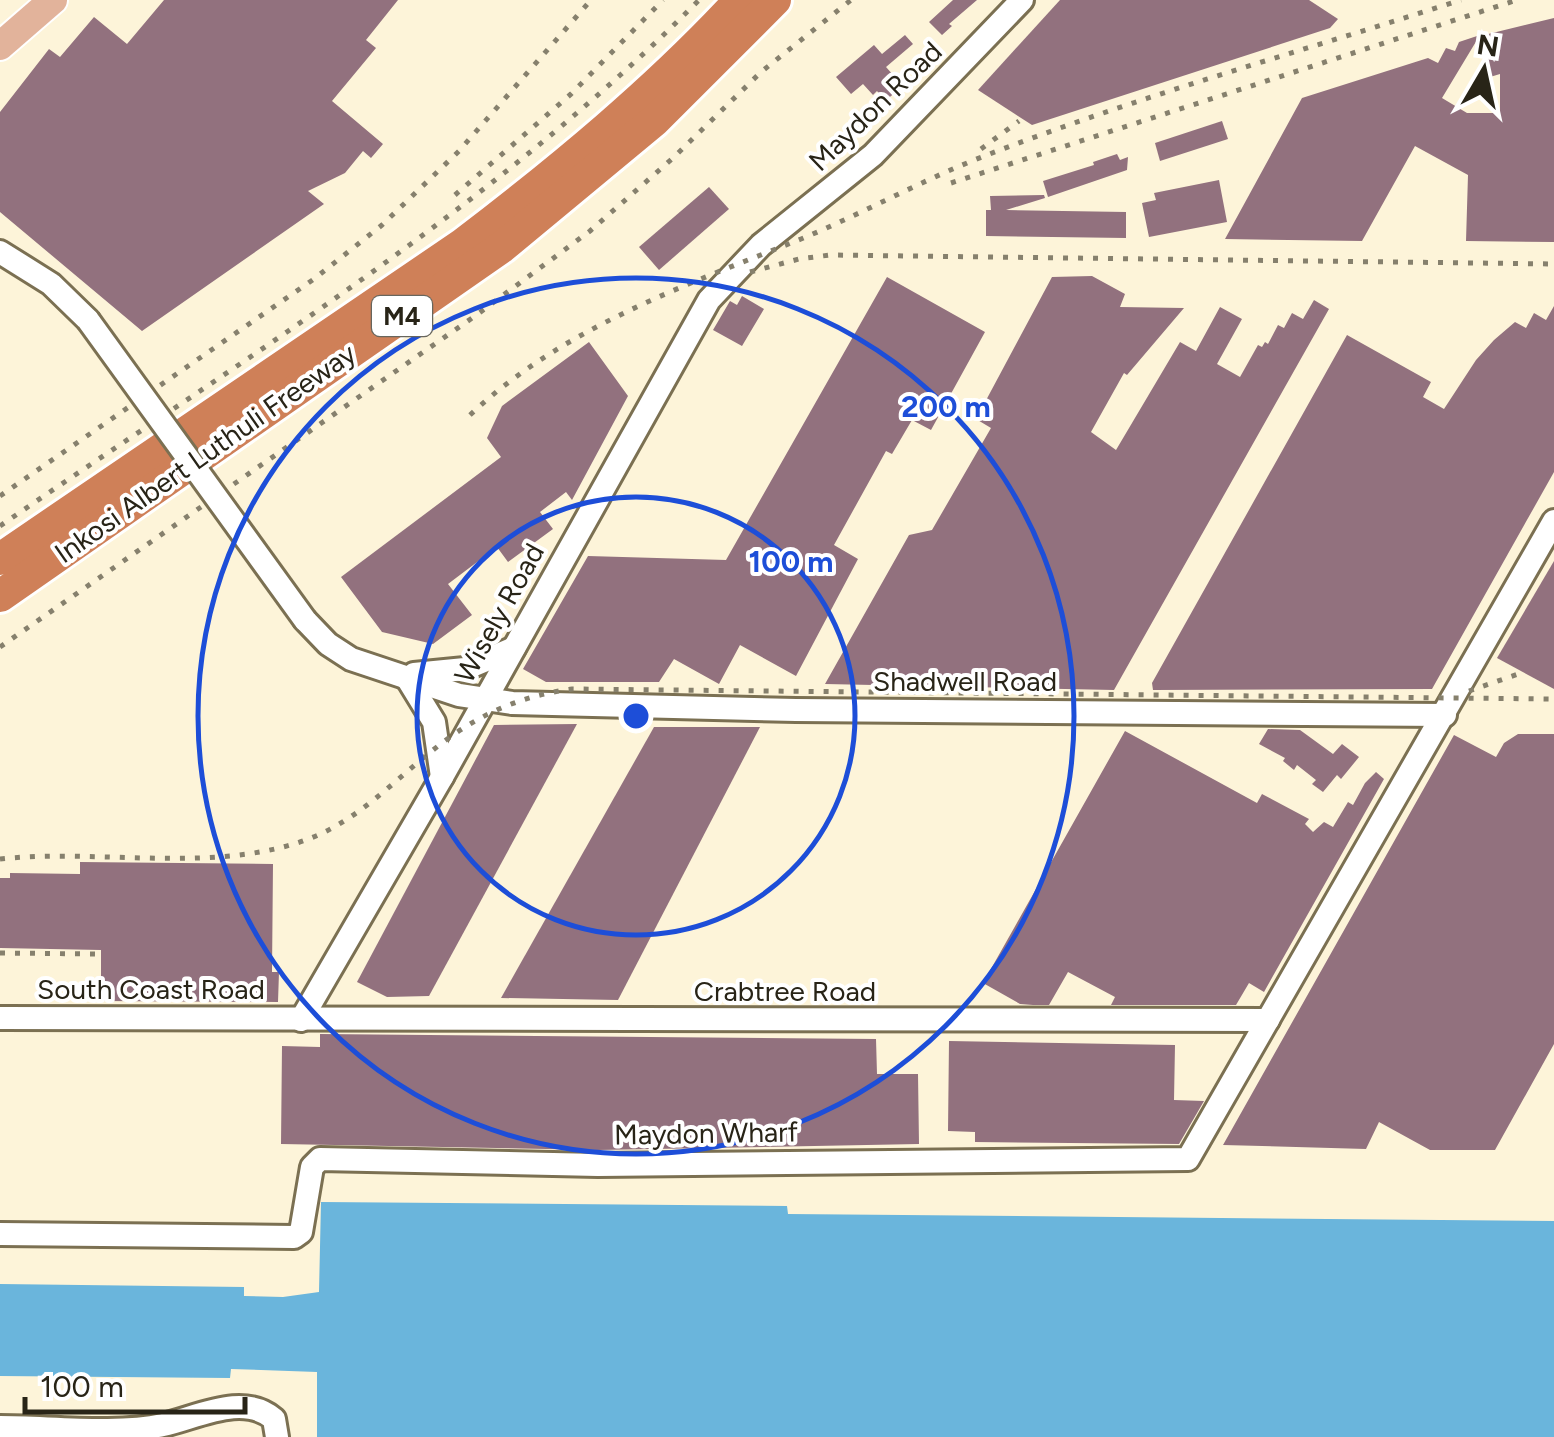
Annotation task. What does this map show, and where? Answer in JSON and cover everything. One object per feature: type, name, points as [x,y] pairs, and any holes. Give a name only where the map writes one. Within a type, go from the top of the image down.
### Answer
[{"type":"highway","name":"Inkosi Albert Luthuli Freeway","points":[[0,559],[491,222],[663,78],[740,0]]},
{"type":"highway","name":"Inkosi Albert Luthuli Freeway","points":[[0,596],[502,247],[654,121],[774,0]]},
{"type":"main road","points":[[5,32],[53,0]]},
{"type":"street","name":"Maydon Road","points":[[761,245],[873,156],[1022,0]]},
{"type":"street","name":"Wisely Road","points":[[302,1020],[695,322],[726,280],[761,245]]},
{"type":"street","name":"Shadwell Road","points":[[0,252],[52,284],[88,320],[304,620],[328,644],[351,659],[401,676],[484,700],[796,710],[1446,715]]},
{"type":"street","points":[[1268,1020],[1554,521]]},
{"type":"street","points":[[442,777],[434,722],[401,676],[464,668],[514,648]]},
{"type":"street","name":"South Coast Road","points":[[0,1018],[302,1020]]},
{"type":"street","name":"Crabtree Road","points":[[302,1020],[1268,1020]]},
{"type":"street","name":"Maydon Wharf","points":[[0,1234],[294,1237],[301,1232],[312,1170],[320,1159],[598,1166],[1188,1159],[1268,1020]]},
{"type":"street","points":[[0,1427],[138,1428],[160,1426],[206,1411],[253,1408],[274,1418],[277,1437]]},
{"type":"water","points":[[321,1202],[787,1206],[788,1214],[1554,1221],[1554,1437],[317,1437],[317,1372],[231,1369],[230,1378],[0,1376],[0,1284],[244,1287],[244,1296],[283,1297],[319,1292]]},
{"type":"building","points":[[164,0],[398,0],[366,40],[376,48],[332,101],[383,144],[371,158],[363,151],[345,173],[308,191],[324,204],[142,331],[0,212],[0,112],[49,49],[60,57],[94,17],[127,44]]},
{"type":"building","points":[[953,0],[977,0],[942,35],[929,22]]},
{"type":"building","points":[[1060,0],[1309,0],[1338,19],[1330,28],[1032,125],[978,90]]},
{"type":"building","points":[[1554,18],[1554,242],[1466,241],[1468,175],[1415,146],[1362,241],[1225,239],[1302,98],[1428,58],[1438,63],[1446,48],[1455,51],[1459,42],[1480,35],[1442,98],[1467,113],[1500,113],[1500,74],[1490,77],[1480,36]]},
{"type":"building","points":[[905,35],[913,44],[886,67],[903,86],[885,101],[877,91],[873,95],[863,84],[851,94],[836,77],[874,45],[882,54]]},
{"type":"building","points":[[1222,121],[1228,139],[1160,161],[1155,143]]},
{"type":"building","points":[[1117,154],[1120,160],[1128,157],[1127,170],[1048,197],[1043,181]]},
{"type":"building","points":[[1219,180],[1227,222],[1149,237],[1142,203],[1156,200],[1154,193]]},
{"type":"building","points":[[709,187],[729,209],[659,270],[639,247]]},
{"type":"building","points":[[990,196],[1045,198],[1006,210],[1126,212],[1126,238],[986,236]]},
{"type":"building","points":[[1092,276],[1125,294],[1120,307],[1184,308],[1127,375],[1124,373],[1091,432],[1116,450],[1180,342],[1196,351],[1220,307],[1242,319],[1217,364],[1240,377],[1258,345],[1268,344],[1278,325],[1284,328],[1292,313],[1303,319],[1314,300],[1329,309],[1114,690],[825,684],[909,535],[932,530],[991,428],[976,419],[1052,277]]},
{"type":"building","points":[[887,277],[985,332],[931,430],[912,420],[892,454],[886,451],[834,545],[858,559],[796,676],[740,645],[719,684],[674,659],[659,682],[546,682],[523,669],[588,556],[726,560]]},
{"type":"building","points":[[742,296],[764,309],[742,346],[713,330],[730,301],[737,305]]},
{"type":"building","points":[[1554,306],[1554,472],[1432,689],[1153,690],[1152,683],[1347,335],[1431,382],[1423,397],[1444,409],[1494,340],[1515,322],[1526,328],[1534,313],[1546,320]]},
{"type":"building","points":[[589,342],[628,396],[572,500],[566,492],[540,512],[553,529],[508,562],[497,547],[448,584],[472,615],[433,644],[382,632],[341,577],[501,457],[487,438],[502,406]]},
{"type":"building","points":[[1554,561],[1554,689],[1497,658]]},
{"type":"building","points":[[577,724],[429,996],[387,997],[357,982],[494,725]]},
{"type":"building","points":[[654,727],[760,727],[618,1000],[501,998]]},
{"type":"building","points":[[1268,729],[1300,730],[1333,754],[1342,744],[1359,757],[1341,779],[1337,775],[1323,792],[1312,784],[1316,780],[1297,765],[1294,770],[1283,761],[1285,758],[1259,744]]},
{"type":"building","points":[[1125,731],[1257,803],[1262,794],[1309,819],[1305,824],[1313,832],[1324,822],[1333,827],[1348,802],[1353,805],[1376,772],[1384,779],[1264,992],[1249,983],[1236,1005],[1111,1005],[1115,997],[1068,972],[1049,1005],[1033,1005],[1020,1004],[983,983]]},
{"type":"building","points":[[1518,734],[1554,734],[1554,1044],[1495,1150],[1430,1150],[1379,1122],[1366,1149],[1223,1145],[1454,735],[1496,757],[1504,743]]},
{"type":"building","points":[[80,862],[273,864],[272,972],[279,972],[278,1002],[101,1001],[101,950],[0,948],[0,878],[10,878],[10,873],[80,874]]},
{"type":"building","points":[[320,1034],[876,1039],[877,1074],[918,1074],[919,1144],[598,1150],[281,1144],[282,1046],[320,1047]]},
{"type":"building","points":[[949,1041],[1175,1045],[1174,1100],[1204,1101],[1179,1144],[975,1142],[975,1132],[948,1131]]},
{"type":"railway","points":[[0,496],[314,279],[382,225],[459,151],[591,0]]},
{"type":"railway","points":[[455,195],[571,94],[663,0]]},
{"type":"railway","points":[[0,526],[272,342],[451,214],[620,76],[699,0]]},
{"type":"railway","points":[[0,647],[475,316],[590,231],[673,158],[761,72],[851,0]]},
{"type":"railway","points":[[470,415],[506,384],[585,333],[964,164],[1163,93],[1461,0]]},
{"type":"railway","points":[[951,183],[1517,0]]},
{"type":"railway","points":[[981,149],[1019,121]]},
{"type":"railway","points":[[750,272],[830,255],[1554,264]]},
{"type":"railway","points":[[1469,691],[1521,673]]},
{"type":"railway","points":[[0,859],[197,858],[274,849],[311,838],[348,818],[475,721],[521,700],[572,689],[1554,699]]},
{"type":"railway","points":[[0,953],[96,954]]}]
